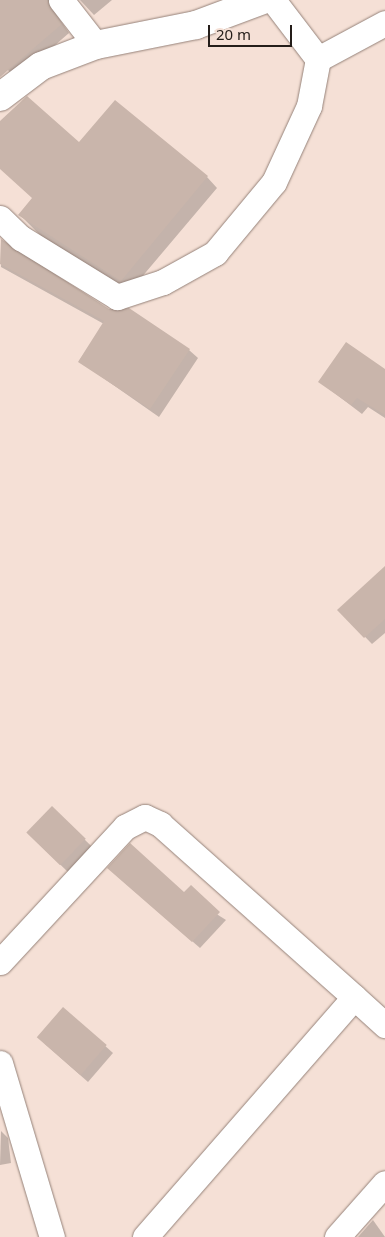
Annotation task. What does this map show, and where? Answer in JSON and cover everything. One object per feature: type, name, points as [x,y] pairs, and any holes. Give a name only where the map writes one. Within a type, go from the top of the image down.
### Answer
[{"type":"street","points":[[61,0],[96,44]]},
{"type":"street","points":[[0,97],[41,66],[96,44],[196,25],[262,0]]},
{"type":"street","points":[[0,218],[21,238],[117,297],[163,282],[215,253],[274,182],[309,106],[318,59],[273,0]]},
{"type":"street","points":[[318,59],[385,23]]},
{"type":"street","points":[[0,962],[125,827],[144,818],[160,824],[385,1025]]},
{"type":"street","points":[[145,1237],[354,997]]},
{"type":"street","points":[[0,1063],[52,1237]]},
{"type":"street","points":[[337,1237],[385,1182]]},
{"type":"building","points":[[0,0],[47,0],[62,24],[0,77]]},
{"type":"building","points":[[27,96],[79,142],[115,100],[208,176],[121,281],[18,215],[32,198],[0,169],[0,121]]},
{"type":"building","points":[[1,239],[109,309],[129,308],[190,349],[150,409],[78,362],[104,321],[0,264]]},
{"type":"building","points":[[346,342],[385,369],[385,415],[357,398],[351,405],[318,382]]},
{"type":"building","points":[[385,566],[385,619],[364,638],[337,610]]},
{"type":"building","points":[[52,806],[86,839],[60,865],[26,833]]},
{"type":"building","points":[[130,843],[184,892],[191,885],[220,912],[192,942],[107,868]]},
{"type":"building","points":[[63,1007],[107,1045],[81,1075],[37,1037]]}]
